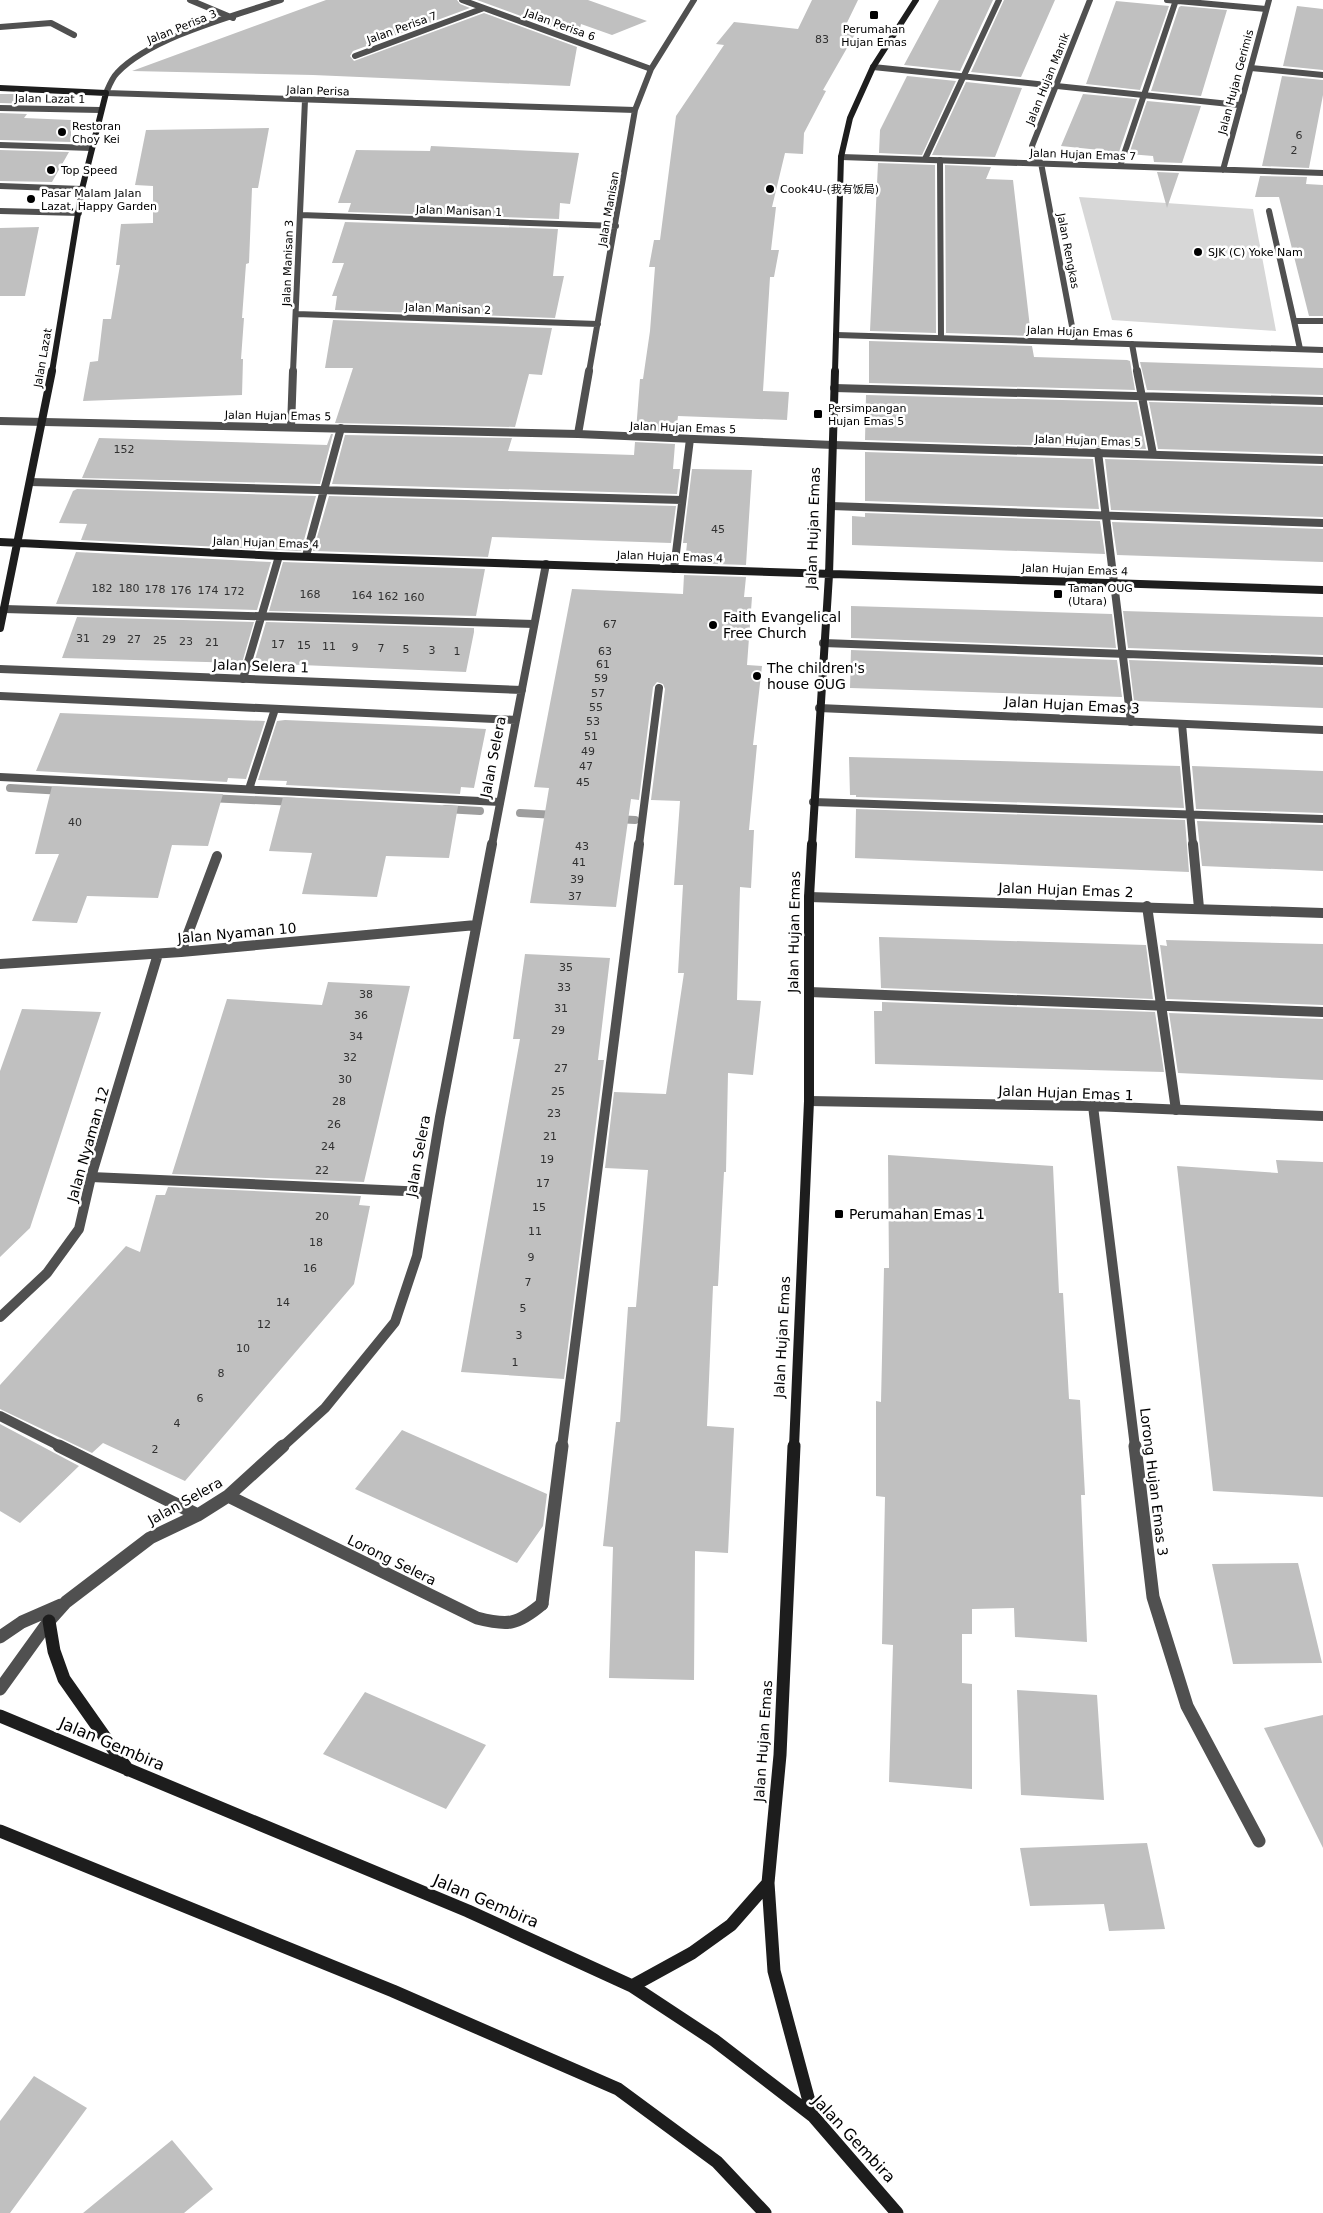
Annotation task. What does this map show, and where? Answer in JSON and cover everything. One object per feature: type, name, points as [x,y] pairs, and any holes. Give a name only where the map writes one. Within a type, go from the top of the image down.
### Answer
[{"type":"street","points":[[190,0],[233,18]]},
{"type":"street","name":"Jalan Perisa 3","points":[[106,93],[117,73],[137,57],[164,42],[281,0]]},
{"type":"street","name":"Jalan Perisa 6","points":[[462,0],[651,69]]},
{"type":"street","name":"Jalan Manisan","points":[[578,434],[635,110],[651,69],[694,0]]},
{"type":"street","name":"Jalan Hujan Emas","points":[[814,2116],[791,2040],[774,1971],[768,1883],[780,1755],[809,1101],[809,897],[813,802],[829,575],[841,156],[850,118],[873,67],[916,0]]},
{"type":"street","points":[[925,160],[999,0]]},
{"type":"street","name":"Jalan Hujan Manik","points":[[1041,163],[1032,154],[1032,146],[1090,0]]},
{"type":"street","points":[[1167,0],[1266,10]]},
{"type":"street","points":[[1120,166],[1176,0]]},
{"type":"street","name":"Jalan Hujan Gerimis","points":[[1224,170],[1239,105],[1252,68],[1269,0]]},
{"type":"street","name":"Jalan Perisa 7","points":[[354,56],[484,8]]},
{"type":"street","points":[[0,28],[51,23],[74,35]]},
{"type":"street","points":[[873,67],[1239,105]]},
{"type":"street","points":[[1252,68],[1323,75]]},
{"type":"street","name":"Jalan Perisa","points":[[0,88],[635,110]]},
{"type":"street","name":"Jalan Lazat","points":[[0,628],[42,422],[82,189],[100,110],[106,93]]},
{"type":"street","name":"Jalan Manisan 3","points":[[291,427],[305,100]]},
{"type":"street","name":"Jalan Lazat 1","points":[[0,108],[100,110]]},
{"type":"street","points":[[0,144],[92,148]]},
{"type":"street","name":"Jalan Hujan Emas 7","points":[[841,156],[1323,173]]},
{"type":"street","points":[[940,160],[941,338]]},
{"type":"street","name":"Jalan Rengkas","points":[[1041,163],[1074,342]]},
{"type":"street","points":[[0,186],[82,189]]},
{"type":"street","points":[[0,211],[79,213]]},
{"type":"street","points":[[1269,211],[1300,349]]},
{"type":"street","name":"Jalan Manisan 1","points":[[300,215],[616,226]]},
{"type":"street","name":"Jalan Manisan 2","points":[[296,314],[598,324]]},
{"type":"street","points":[[1294,321],[1323,321]]},
{"type":"street","name":"Jalan Hujan Emas 6","points":[[836,335],[1323,350]]},
{"type":"street","points":[[1132,344],[1140,395],[1153,454]]},
{"type":"street","points":[[834,388],[1323,401]]},
{"type":"street","name":"Jalan Hujan Emas 5","points":[[0,421],[578,434],[833,445],[1323,460]]},
{"type":"street","points":[[306,556],[341,428]]},
{"type":"street","points":[[674,569],[690,439]]},
{"type":"street","points":[[1098,452],[1108,516],[1121,654],[1131,722]]},
{"type":"street","points":[[30,482],[682,500]]},
{"type":"street","points":[[830,506],[1323,523]]},
{"type":"street","name":"Jalan Hujan Emas 4","points":[[0,542],[279,556],[1323,590]]},
{"type":"street","points":[[244,679],[260,616],[279,556]]},
{"type":"street","name":"Jalan Selera","points":[[0,1689],[49,1621],[66,1602],[113,1564],[150,1538],[198,1515],[228,1496],[325,1408],[395,1322],[417,1256],[476,925],[546,564]]},
{"type":"street","points":[[4,609],[534,624]]},
{"type":"street","points":[[824,643],[1323,661]]},
{"type":"street","name":"Jalan Selera 1","points":[[0,668],[522,690]]},
{"type":"street","name":"Lorong Selera","points":[[228,1496],[477,1618],[504,1626],[523,1621],[542,1604],[659,688]]},
{"type":"street","points":[[0,696],[516,720]]},
{"type":"street","name":"Jalan Hujan Emas 3","points":[[819,708],[1323,730]]},
{"type":"street","points":[[249,790],[275,709]]},
{"type":"street","points":[[1182,724],[1199,908]]},
{"type":"street","points":[[0,777],[500,802]]},
{"type":"street","points":[[813,802],[1190,813],[1323,819]]},
{"type":"street","points":[[181,952],[217,856]]},
{"type":"street","name":"Jalan Hujan Emas 2","points":[[809,897],[1323,912]]},
{"type":"street","points":[[1147,906],[1176,1110]]},
{"type":"street","name":"Jalan Nyaman 10","points":[[0,964],[158,954],[476,925]]},
{"type":"street","name":"Jalan Nyaman 12","points":[[0,1317],[47,1273],[79,1229],[91,1177],[158,954]]},
{"type":"street","points":[[809,992],[1323,1012]]},
{"type":"street","name":"Jalan Hujan Emas 1","points":[[809,1101],[1093,1106],[1323,1116]]},
{"type":"street","name":"Lorong Hujan Emas 3","points":[[1093,1106],[1153,1597],[1187,1706],[1259,1841]]},
{"type":"street","points":[[91,1177],[427,1192]]},
{"type":"street","points":[[0,1416],[198,1515]]},
{"type":"street","name":"Jalan Selera","points":[[0,1637],[22,1622],[66,1602]]},
{"type":"street","points":[[49,1621],[54,1652],[64,1680],[128,1770]]},
{"type":"street","name":"Jalan Gembira","points":[[0,1716],[468,1911],[632,1986],[714,2040],[814,2116],[897,2213]]},
{"type":"street","points":[[0,1831],[393,1991],[618,2089],[717,2162],[765,2213]]},
{"type":"street","points":[[632,1986],[692,1953],[731,1925],[768,1883]]},
{"type":"shaded area","points":[[1079,197],[1253,209],[1276,331],[1112,320]]},
{"type":"building","points":[[326,0],[457,0],[460,4],[470,8],[353,51],[350,56],[354,61],[484,13],[577,47],[570,86],[313,75],[132,71]]},
{"type":"building","points":[[477,0],[588,0],[647,21],[612,35],[581,24],[578,37]]},
{"type":"building","points":[[812,0],[858,0],[842,33],[855,34],[823,90],[826,91],[804,133],[803,154],[785,153],[772,207],[776,207],[771,250],[779,250],[774,277],[770,277],[763,391],[789,392],[787,420],[678,416],[676,432],[636,431],[640,379],[643,379],[650,331],[655,267],[649,267],[654,240],[660,240],[676,116],[724,45],[716,44],[734,22],[798,29]]},
{"type":"building","points":[[939,0],[993,0],[960,71],[904,65]]},
{"type":"building","points":[[1004,0],[1055,0],[1021,77],[971,72]]},
{"type":"building","points":[[1116,1],[1169,6],[1140,90],[1086,84]]},
{"type":"building","points":[[1297,6],[1323,9],[1323,70],[1283,66]]},
{"type":"building","points":[[1179,7],[1227,10],[1201,96],[1151,91]]},
{"type":"building","points":[[907,76],[956,81],[922,155],[879,153],[880,130]]},
{"type":"building","points":[[1282,76],[1323,80],[1323,95],[1309,168],[1262,166]]},
{"type":"building","points":[[966,82],[1022,88],[995,157],[932,155]]},
{"type":"building","points":[[0,94],[38,95],[33,104],[0,103]]},
{"type":"building","points":[[1083,94],[1137,99],[1119,152],[1061,146]]},
{"type":"building","points":[[1147,101],[1201,106],[1182,163],[1154,162],[1153,156],[1129,154]]},
{"type":"building","points":[[0,113],[27,114],[24,118],[71,120],[71,142],[0,140]]},
{"type":"building","points":[[269,128],[258,188],[252,188],[249,263],[246,264],[242,318],[244,318],[241,359],[243,359],[242,395],[83,401],[90,362],[98,361],[103,319],[111,319],[120,265],[116,265],[121,224],[153,223],[153,186],[135,185],[146,130]]},
{"type":"building","points":[[431,146],[579,153],[570,204],[560,203],[559,219],[348,212],[351,203],[338,203],[356,150],[430,151]]},
{"type":"building","points":[[0,150],[69,152],[52,182],[0,181]]},
{"type":"building","points":[[878,163],[935,165],[936,333],[870,331]]},
{"type":"building","points":[[945,165],[991,167],[986,179],[1013,180],[1031,336],[946,333]]},
{"type":"building","points":[[1157,172],[1179,173],[1167,208]]},
{"type":"building","points":[[1260,176],[1307,177],[1306,184],[1323,185],[1323,316],[1309,316],[1279,197],[1255,197]]},
{"type":"building","points":[[345,222],[558,229],[553,276],[564,276],[555,318],[335,310],[337,296],[332,296],[344,263],[332,263]]},
{"type":"building","points":[[39,227],[25,296],[0,296],[0,228]]},
{"type":"building","points":[[333,320],[552,328],[542,375],[529,374],[515,427],[335,423],[353,368],[325,368]]},
{"type":"building","points":[[869,341],[1032,346],[1034,357],[1127,360],[1130,361],[1135,390],[869,383]]},
{"type":"building","points":[[1140,362],[1323,368],[1323,395],[1147,390]]},
{"type":"building","points":[[866,395],[1137,402],[1146,449],[865,440]]},
{"type":"building","points":[[1149,402],[1323,407],[1323,454],[1158,449]]},
{"type":"building","points":[[331,434],[333,434],[320,484],[82,478],[99,438],[327,445]]},
{"type":"building","points":[[345,435],[512,438],[508,451],[634,455],[635,442],[675,444],[673,469],[680,469],[677,494],[332,484]]},
{"type":"building","points":[[865,452],[1093,459],[1099,509],[865,501]]},
{"type":"building","points":[[1105,459],[1323,466],[1323,517],[1111,510]]},
{"type":"building","points":[[692,469],[752,470],[746,565],[685,563],[687,543],[683,543]]},
{"type":"building","points":[[77,489],[316,496],[301,551],[81,540],[87,524],[59,523],[73,491]]},
{"type":"building","points":[[329,496],[676,506],[671,543],[492,537],[488,557],[313,551]]},
{"type":"building","points":[[865,513],[1100,521],[1105,554],[852,545],[852,516],[865,517]]},
{"type":"building","points":[[1112,522],[1323,529],[1323,562],[1117,555]]},
{"type":"building","points":[[76,552],[271,562],[257,610],[56,604]]},
{"type":"building","points":[[283,562],[485,569],[476,616],[269,611]]},
{"type":"building","points":[[684,575],[746,577],[744,597],[752,597],[747,665],[762,666],[753,745],[757,745],[749,830],[754,830],[751,888],[740,887],[737,1000],[761,1001],[753,1075],[728,1073],[726,1172],[724,1172],[718,1286],[713,1286],[707,1426],[734,1428],[728,1553],[695,1551],[694,1680],[609,1678],[613,1547],[603,1546],[616,1422],[620,1422],[628,1307],[636,1307],[648,1170],[605,1168],[614,1092],[666,1094],[684,973],[678,973],[683,885],[674,885],[680,801],[651,800],[665,689],[663,684],[657,682],[653,687],[639,800],[631,799],[616,907],[530,903],[549,788],[534,787],[572,589],[683,594]]},
{"type":"building","points":[[851,606],[1112,614],[1116,648],[851,638]]},
{"type":"building","points":[[1123,611],[1323,617],[1323,655],[1128,648]]},
{"type":"building","points":[[77,617],[254,622],[242,663],[62,658]]},
{"type":"building","points":[[266,622],[474,628],[474,632],[466,672],[254,663]]},
{"type":"building","points":[[851,650],[1117,660],[1122,697],[850,688]]},
{"type":"building","points":[[1129,660],[1323,667],[1323,708],[1134,701]]},
{"type":"building","points":[[60,713],[265,721],[246,779],[228,778],[227,782],[36,771]]},
{"type":"building","points":[[277,721],[486,729],[474,788],[461,787],[460,794],[286,785],[287,781],[258,780]]},
{"type":"building","points":[[849,757],[1180,766],[1184,808],[856,797],[856,795],[850,795]]},
{"type":"building","points":[[1192,766],[1323,771],[1323,813],[1196,809]]},
{"type":"building","points":[[52,786],[223,794],[208,846],[172,845],[158,898],[87,896],[77,923],[32,921],[59,854],[35,854]]},
{"type":"building","points":[[283,797],[458,806],[449,858],[386,856],[377,897],[302,894],[312,853],[269,851]]},
{"type":"building","points":[[856,809],[1185,820],[1189,872],[855,858]]},
{"type":"building","points":[[1197,821],[1323,825],[1323,871],[1202,866]]},
{"type":"building","points":[[879,937],[1146,945],[1153,999],[881,988]]},
{"type":"building","points":[[1166,940],[1323,944],[1323,1005],[1167,999],[1160,945],[1167,946]]},
{"type":"building","points":[[525,954],[610,958],[598,1060],[604,1060],[564,1379],[461,1372],[520,1039],[513,1039]]},
{"type":"building","points":[[328,982],[410,986],[364,1182],[172,1174],[227,999],[322,1005]]},
{"type":"building","points":[[882,1002],[1155,1012],[1164,1072],[875,1064],[874,1011],[882,1011]]},
{"type":"building","points":[[22,1009],[101,1012],[30,1228],[0,1257],[0,1071]]},
{"type":"building","points":[[1169,1013],[1323,1019],[1323,1080],[1178,1073]]},
{"type":"building","points":[[888,1155],[1053,1166],[1059,1293],[1063,1293],[1069,1399],[1080,1400],[1085,1495],[1081,1495],[1087,1642],[1015,1637],[1014,1608],[972,1609],[972,1634],[962,1634],[962,1683],[972,1684],[972,1789],[889,1782],[893,1645],[882,1644],[885,1497],[876,1496],[876,1401],[881,1402],[884,1268],[889,1268]]},
{"type":"building","points":[[1276,1160],[1323,1162],[1323,1497],[1213,1491],[1177,1166],[1278,1173]]},
{"type":"building","points":[[168,1187],[361,1196],[359,1205],[370,1206],[354,1284],[185,1481],[103,1443],[92,1453],[0,1409],[0,1385],[126,1246],[140,1252],[156,1195],[165,1195]]},
{"type":"building","points":[[0,1424],[79,1466],[20,1523],[0,1511]]},
{"type":"building","points":[[402,1430],[547,1494],[543,1526],[517,1563],[355,1489]]},
{"type":"building","points":[[1298,1563],[1322,1663],[1233,1664],[1212,1564]]},
{"type":"building","points":[[1017,1690],[1097,1695],[1104,1800],[1021,1795]]},
{"type":"building","points":[[365,1692],[486,1745],[446,1809],[323,1754]]},
{"type":"building","points":[[1323,1715],[1323,1848],[1264,1728]]},
{"type":"building","points":[[1147,1843],[1165,1929],[1109,1931],[1104,1904],[1030,1906],[1020,1848]]},
{"type":"building","points":[[34,2076],[87,2108],[10,2213],[0,2213],[0,2121]]},
{"type":"building","points":[[172,2140],[213,2189],[184,2213],[83,2213]]},
{"type":"waterway","points":[[10,788],[64,791]]},
{"type":"waterway","points":[[208,798],[296,802]]},
{"type":"waterway","points":[[445,809],[480,811]]},
{"type":"waterway","points":[[520,813],[556,815]]},
{"type":"waterway","points":[[616,819],[635,820]]},
{"type":"place","name":"Perumahan Hujan Emas","points":[[874,15]]},
{"type":"place","name":"Restoran Choy Kei","points":[[62,132]]},
{"type":"place","name":"Top Speed","points":[[51,170]]},
{"type":"place","name":"Cook4U-(我有饭局)","points":[[770,189]]},
{"type":"place","name":"Pasar Malam Jalan Lazat, Happy Garden","points":[[31,199]]},
{"type":"place","name":"SJK (C) Yoke Nam","points":[[1198,252]]},
{"type":"place","name":"Persimpangan Hujan Emas 5","points":[[818,414]]},
{"type":"place","name":"Taman OUG (Utara)","points":[[1058,594]]},
{"type":"place","name":"Faith Evangelical Free Church","points":[[713,625]]},
{"type":"place","name":"The children's house OUG","points":[[757,676]]},
{"type":"place","name":"Perumahan Emas 1","points":[[839,1214]]}]
